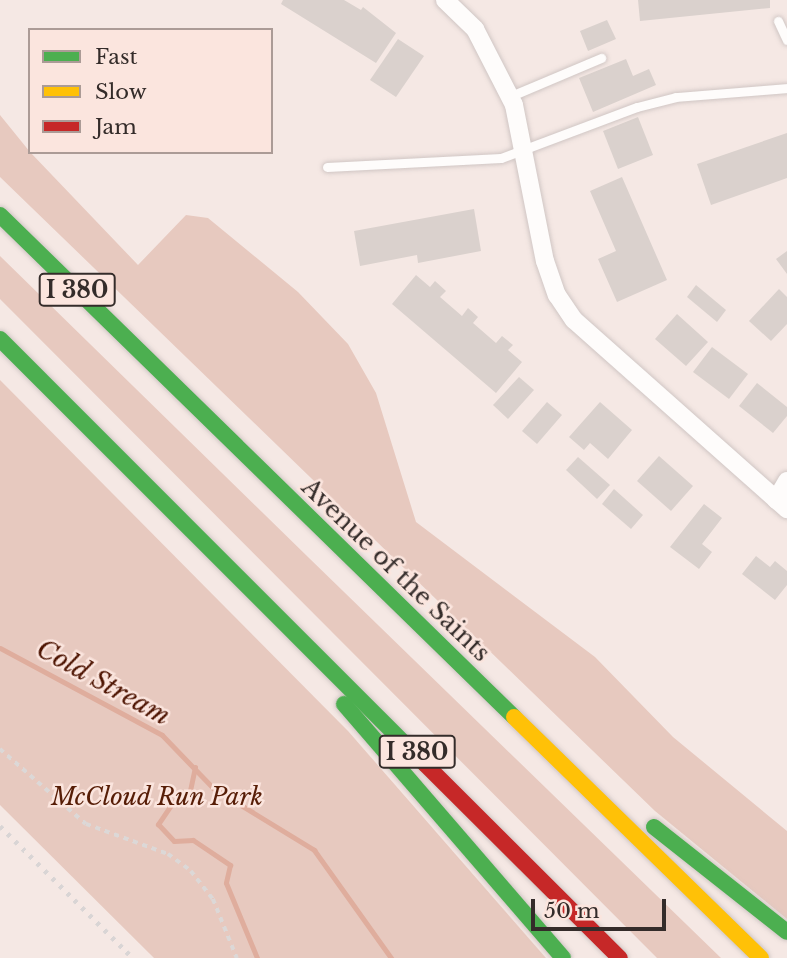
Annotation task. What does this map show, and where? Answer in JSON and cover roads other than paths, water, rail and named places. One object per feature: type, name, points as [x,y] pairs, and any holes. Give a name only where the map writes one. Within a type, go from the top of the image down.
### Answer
[{"type":"highway","name":"Avenue of the Saints","points":[[0,215],[511,710],[761,958]]},
{"type":"highway","name":"I 380","points":[[0,339],[210,550],[389,723],[620,958]]},
{"type":"highway","points":[[210,550],[563,958]]},
{"type":"highway","points":[[511,710],[787,932]]},
{"type":"street","points":[[445,0],[475,30],[510,96],[525,146],[545,261],[574,320],[781,504],[787,481]]},
{"type":"lane","points":[[778,22],[787,40]]},
{"type":"lane","points":[[510,96],[601,58]]},
{"type":"lane","points":[[327,167],[501,158],[525,146],[676,97],[787,88]]},
{"type":"waterway","name":"Cold Stream","points":[[0,648],[162,735],[213,788],[314,850],[391,958]]},
{"type":"waterway","points":[[195,767],[189,796],[173,802],[158,824],[174,841],[193,840],[230,865],[226,883],[257,958]]},
{"type":"railway","points":[[0,826],[133,958]]},
{"type":"park label","name":"McCloud Run Park","points":[[157,797]]}]
